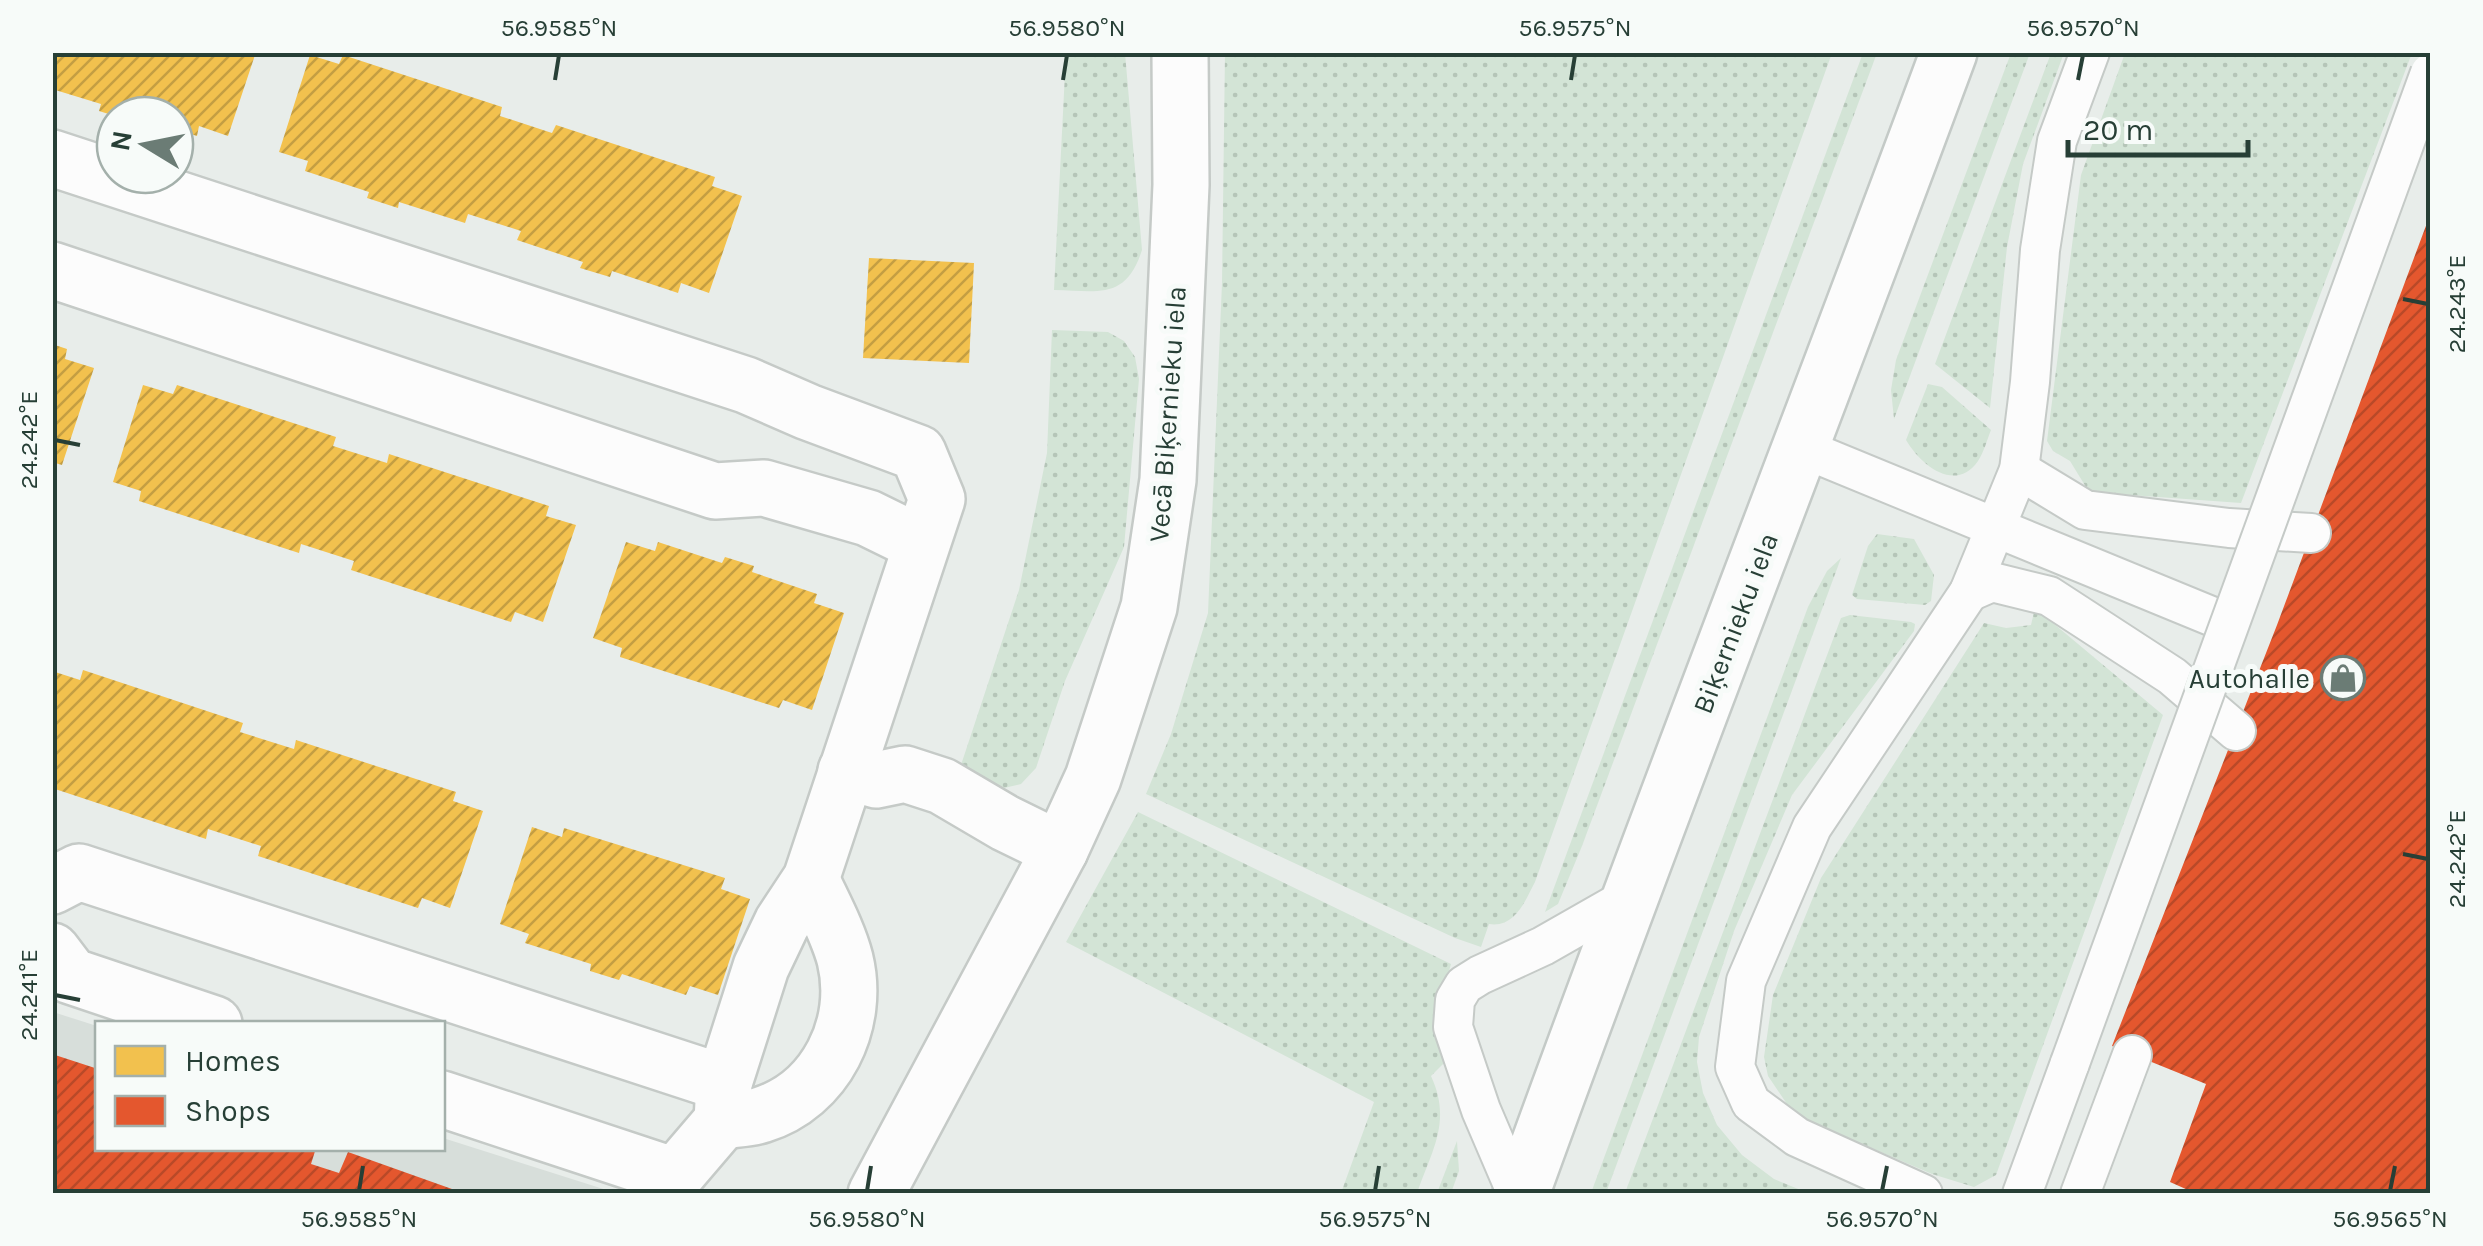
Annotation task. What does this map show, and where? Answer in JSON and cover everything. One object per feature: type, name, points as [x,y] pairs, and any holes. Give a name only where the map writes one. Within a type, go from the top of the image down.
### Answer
[{"type":"street","name":"Vecā Biķernieku iela","points":[[876,1194],[1060,850],[1093,778],[1150,607],[1168,480],[1181,186],[1180,52]]},
{"type":"street","name":"Biķernieku iela","points":[[1519,1194],[1949,52]]},
{"type":"street","points":[[52,158],[746,384],[918,453],[937,499],[921,544],[861,775],[811,880],[782,923],[761,966],[723,1102],[675,1176],[445,1100]]},
{"type":"street","points":[[52,270],[715,491],[764,488],[868,518],[921,544]]},
{"type":"street","points":[[861,775],[904,774],[942,786],[1060,850]]},
{"type":"street","points":[[52,886],[79,872],[760,1116],[799,1096],[826,1068],[844,1033],[850,998],[845,958],[811,880]]},
{"type":"street","points":[[52,951],[71,976],[205,1021]]},
{"type":"lane","points":[[1924,1194],[1796,1137],[1751,1103],[1735,1067],[1746,981],[1812,827],[1969,592],[2019,470],[2040,250],[2058,141],[2090,52]]},
{"type":"lane","points":[[2022,1194],[2430,74]]},
{"type":"lane","points":[[1802,448],[2228,623]]},
{"type":"lane","points":[[2019,470],[2085,510],[2229,528],[2311,533]]},
{"type":"lane","points":[[1969,592],[1992,582],[2050,596],[2172,676],[2236,731]]},
{"type":"lane","points":[[1519,1194],[1481,1110],[1453,1027],[1455,1000],[1464,984],[1480,974],[1543,946],[1628,897]]},
{"type":"lane","points":[[2080,1194],[2132,1055]]},
{"type":"shaded area","points":[[53,1012],[95,1025],[95,1151],[445,1151],[445,1139],[616,1193],[53,1194]]},
{"type":"green space","points":[[1066,53],[1125,53],[1142,250],[1128,277],[1119,285],[1097,291],[1054,290]]},
{"type":"green space","points":[[1225,53],[1832,53],[1535,882],[1512,917],[1506,922],[1489,924],[1481,947],[1146,794],[1171,734],[1208,613],[1222,283]]},
{"type":"green space","points":[[1863,53],[1877,53],[1582,846],[1558,904],[1545,912]]},
{"type":"green space","points":[[2011,53],[2030,53],[1894,419],[1891,390],[1896,360]]},
{"type":"green space","points":[[2051,53],[2064,53],[2023,164],[2007,247],[1990,408],[1935,364]]},
{"type":"green space","points":[[2125,53],[2412,53],[2241,503],[2089,492],[2070,461],[2053,451],[2047,441],[2081,175]]},
{"type":"green space","points":[[1052,330],[1108,332],[1124,341],[1135,357],[1139,379],[1124,547],[1065,681],[1036,768],[1021,784],[1004,788],[958,774],[1019,590],[1047,453]]},
{"type":"green space","points":[[1928,384],[1942,387],[1991,430],[1984,450],[1969,471],[1959,475],[1939,472],[1920,458],[1906,440]]},
{"type":"green space","points":[[1877,534],[1914,539],[1934,575],[1931,601],[1925,605],[1857,599],[1852,595],[1868,546]]},
{"type":"green space","points":[[1841,558],[1606,1193],[1591,1193],[1808,607],[1827,571]]},
{"type":"green space","points":[[2035,608],[2163,715],[1996,1175],[1974,1187],[1932,1174],[1806,1120],[1789,1107],[1768,1076],[1764,1057],[1773,995],[1821,878],[1984,623],[2006,628],[2031,625]]},
{"type":"green space","points":[[1850,615],[1911,622],[1915,624],[1914,631],[1792,795],[1734,931],[1699,1037],[1697,1062],[1703,1093],[1717,1125],[1742,1155],[1774,1179],[1808,1193],[1625,1193],[1841,618]]},
{"type":"green space","points":[[1138,812],[1451,964],[1440,1003],[1447,1060],[1431,1076],[1440,1107],[1438,1135],[1417,1193],[1341,1193],[1374,1102],[1066,942]]},
{"type":"green space","points":[[1457,1141],[1459,1171],[1451,1193],[1437,1193]]},
{"type":"building: Homes","points":[[52,52],[256,52],[228,136],[199,126],[195,135],[195,95],[95,95],[95,102],[52,89]]},
{"type":"building: Homes","points":[[310,55],[339,64],[343,55],[502,107],[500,116],[552,133],[556,125],[715,177],[712,186],[742,196],[709,293],[681,283],[678,293],[612,271],[610,277],[580,268],[583,262],[517,240],[521,231],[468,214],[465,223],[399,202],[398,208],[367,198],[369,192],[305,171],[308,161],[279,152]]},
{"type":"building: Homes","points":[[869,258],[974,263],[969,363],[863,358]]},
{"type":"building: Homes","points":[[52,344],[67,349],[65,359],[94,368],[62,465],[52,462]]},
{"type":"building: Homes","points":[[143,385],[173,394],[177,385],[336,437],[333,446],[387,463],[389,454],[549,506],[546,516],[576,525],[543,622],[515,612],[511,622],[351,570],[354,561],[301,544],[299,553],[139,501],[141,491],[113,482]]},
{"type":"building: Homes","points":[[626,542],[655,551],[658,542],[722,563],[725,557],[754,566],[752,572],[817,594],[814,603],[844,613],[812,710],[783,700],[779,708],[620,657],[622,648],[593,638]]},
{"type":"building: Homes","points":[[83,670],[243,723],[240,732],[294,749],[296,740],[456,792],[453,801],[483,811],[450,908],[422,898],[418,908],[258,856],[261,846],[208,829],[206,839],[52,788],[52,671],[80,680]]},
{"type":"building: Homes","points":[[532,827],[562,837],[564,828],[725,878],[721,889],[750,899],[718,995],[690,986],[686,995],[622,974],[619,980],[590,971],[591,964],[525,943],[529,934],[500,924]]},
{"type":"building: Shops","name":"Autohalle","points":[[2430,215],[2430,1194],[2197,1194],[2170,1182],[2206,1084],[2112,1046],[2277,625]]},
{"type":"building: Shops","points":[[52,1054],[95,1068],[95,1151],[315,1151],[311,1164],[339,1173],[348,1152],[466,1194],[52,1194]]},
{"type":"place","name":"Autohalle","points":[[2343,678]]}]
